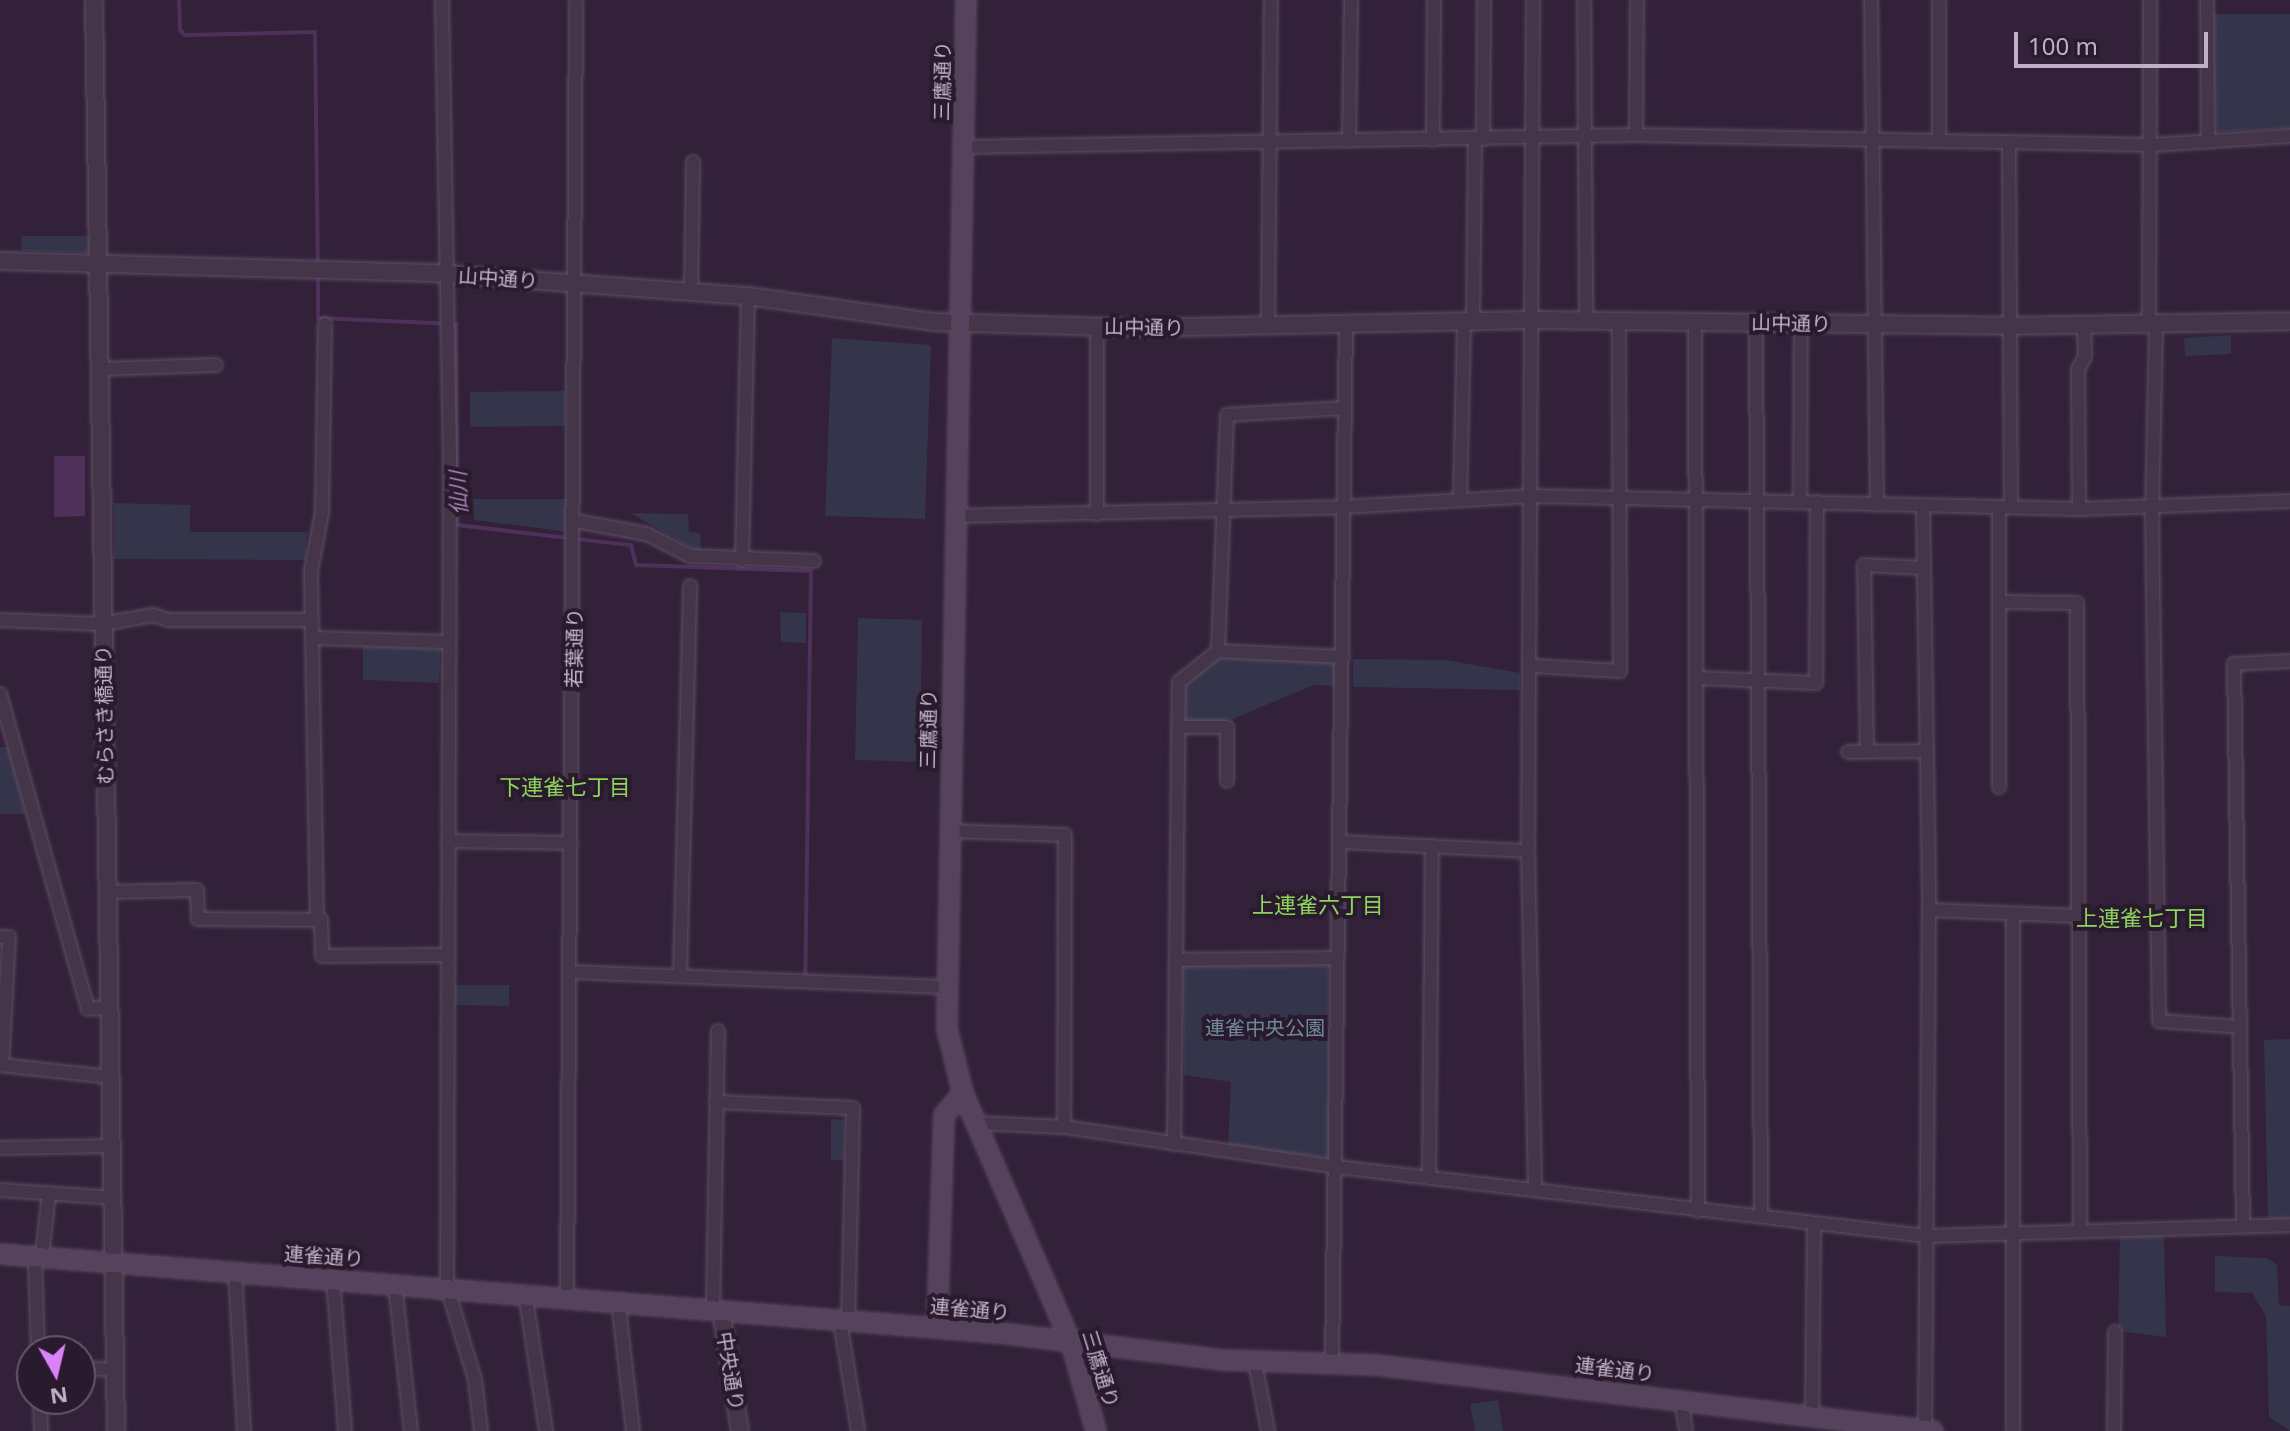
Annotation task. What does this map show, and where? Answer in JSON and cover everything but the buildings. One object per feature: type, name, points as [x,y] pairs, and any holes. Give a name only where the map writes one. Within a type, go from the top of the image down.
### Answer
[{"type":"main road","name":"三鷹通り","points":[[966,0],[944,987],[947,1029],[963,1093],[1071,1342],[1096,1431]]},
{"type":"main road","points":[[937,1328],[944,1115],[963,1093]]},
{"type":"main road","name":"連雀通り","points":[[0,1254],[618,1300],[937,1328],[1255,1362],[1332,1363],[1681,1399],[1880,1427],[1929,1430]]},
{"type":"street","name":"むらさき橋通り","points":[[94,0],[102,624],[115,1198],[116,1431]]},
{"type":"street","points":[[442,0],[448,324],[447,1287],[475,1380],[481,1431]]},
{"type":"street","name":"若葉通り","points":[[567,1296],[576,521],[576,0]]},
{"type":"street","points":[[1268,326],[1271,0]]},
{"type":"street","points":[[1349,141],[1351,0]]},
{"type":"street","points":[[1433,140],[1434,0]]},
{"type":"street","points":[[1460,500],[1484,0]]},
{"type":"street","points":[[1533,0],[1533,666],[1528,851],[1535,1189]]},
{"type":"street","points":[[1584,0],[1586,320]]},
{"type":"street","points":[[1636,135],[1637,0]]},
{"type":"street","points":[[1871,0],[1877,505]]},
{"type":"street","points":[[1939,0],[1939,141]]},
{"type":"street","points":[[2150,0],[2159,1021],[2240,1027]]},
{"type":"street","points":[[2207,0],[2208,141]]},
{"type":"street","points":[[963,147],[1636,135],[2152,145],[2290,136]]},
{"type":"street","points":[[1999,787],[1999,602],[2011,326],[2009,143]]},
{"type":"street","points":[[691,292],[693,162]]},
{"type":"street","name":"山中通り","points":[[0,261],[317,267],[447,274],[748,296],[959,323],[1268,326],[1586,320],[2152,326],[2290,321]]},
{"type":"street","points":[[742,560],[748,296]]},
{"type":"street","points":[[1533,666],[1620,671],[1619,321]]},
{"type":"street","points":[[1695,322],[1698,1211]]},
{"type":"street","points":[[1756,322],[1761,1217]]},
{"type":"street","points":[[1800,501],[1801,323]]},
{"type":"street","points":[[325,324],[322,512],[311,571],[317,921],[322,956],[448,955]]},
{"type":"street","points":[[1332,1363],[1342,842],[1346,324]]},
{"type":"street","points":[[2079,509],[2078,370],[2085,356],[2084,325]]},
{"type":"street","points":[[1097,326],[1097,514]]},
{"type":"street","points":[[99,369],[216,365]]},
{"type":"street","points":[[1218,651],[1227,415],[1344,408]]},
{"type":"street","points":[[954,516],[1343,507],[1533,496],[1697,497],[1923,507],[2079,509],[2290,501]]},
{"type":"street","points":[[1698,678],[1758,683],[1816,683],[1817,502]]},
{"type":"street","points":[[1923,507],[1929,910],[1926,1236],[1929,1430]]},
{"type":"street","points":[[576,521],[647,534],[690,556],[814,561]]},
{"type":"street","points":[[1867,751],[1864,565],[1924,568]]},
{"type":"street","points":[[680,975],[690,586]]},
{"type":"street","points":[[1999,602],[2077,603],[2080,1230]]},
{"type":"street","points":[[0,620],[102,624],[153,615],[168,620],[312,620]]},
{"type":"street","points":[[312,638],[448,642]]},
{"type":"street","points":[[1174,1144],[1179,682],[1218,651],[1343,657]]},
{"type":"street","points":[[2243,1225],[2234,664],[2290,661]]},
{"type":"street","points":[[0,694],[88,1009],[110,1007]]},
{"type":"street","points":[[1178,727],[1227,727],[1227,781]]},
{"type":"street","points":[[1848,752],[1927,751]]},
{"type":"street","points":[[948,831],[1065,835],[1064,1127]]},
{"type":"street","points":[[448,841],[571,843]]},
{"type":"street","points":[[1342,842],[1528,851]]},
{"type":"street","points":[[1429,1178],[1432,846]]},
{"type":"street","points":[[107,892],[197,890],[198,919],[317,921]]},
{"type":"street","points":[[1929,910],[2078,916]]},
{"type":"street","points":[[2013,914],[2013,1431]]},
{"type":"street","points":[[0,937],[9,937],[3,991],[1,1065],[110,1077]]},
{"type":"street","points":[[1176,960],[1338,958]]},
{"type":"street","points":[[571,972],[944,987]]},
{"type":"street","points":[[717,1310],[718,1031]]},
{"type":"street","points":[[716,1102],[853,1108],[844,1321],[858,1431]]},
{"type":"street","points":[[977,1123],[1064,1127],[1337,1167],[1926,1236],[2014,1236],[2080,1230],[2290,1225]]},
{"type":"street","points":[[0,1148],[113,1146]]},
{"type":"street","points":[[0,1190],[115,1198]]},
{"type":"street","points":[[38,1335],[39,1257],[49,1193]]},
{"type":"street","points":[[1812,1416],[1814,1223]]},
{"type":"street","points":[[235,1271],[244,1431]]},
{"type":"street","points":[[333,1278],[345,1431]]},
{"type":"street","points":[[395,1284],[411,1431]]},
{"type":"street","points":[[525,1292],[546,1431]]},
{"type":"street","points":[[618,1300],[633,1431]]},
{"type":"street","name":"中央通り","points":[[717,1310],[740,1431]]},
{"type":"street","points":[[2114,1431],[2115,1332]]},
{"type":"street","points":[[1255,1362],[1268,1431]]},
{"type":"street","points":[[96,1369],[115,1370]]},
{"type":"street","points":[[1681,1399],[1686,1431]]},
{"type":"green space","points":[[2213,14],[2290,14],[2290,129],[2215,132]]},
{"type":"green space","points":[[22,236],[91,236],[88,253],[21,251]]},
{"type":"green space","points":[[2231,335],[2231,354],[2185,356],[2184,338]]},
{"type":"green space","points":[[832,338],[931,345],[925,519],[825,516]]},
{"type":"green space","points":[[565,391],[565,426],[470,427],[470,392]]},
{"type":"green space","points":[[473,499],[568,499],[568,532],[474,520]]},
{"type":"green space","points":[[114,503],[190,505],[190,532],[307,532],[306,560],[114,559]]},
{"type":"green space","points":[[630,513],[688,514],[689,532],[700,533],[701,553]]},
{"type":"green space","points":[[780,612],[806,613],[806,643],[781,642]]},
{"type":"green space","points":[[858,618],[922,620],[920,762],[855,760]]},
{"type":"green space","points":[[363,646],[440,649],[439,683],[363,680]]},
{"type":"green space","points":[[1217,655],[1338,660],[1338,686],[1314,685],[1225,722],[1184,722],[1185,686]]},
{"type":"green space","points":[[1353,659],[1446,660],[1520,673],[1520,690],[1353,687]]},
{"type":"green space","points":[[0,747],[8,747],[26,814],[0,814]]},
{"type":"green space","name":"連雀中央公園","points":[[1329,963],[1329,1158],[1228,1147],[1231,1082],[1184,1075],[1182,964]]},
{"type":"green space","points":[[455,985],[509,985],[509,1006],[455,1005]]},
{"type":"green space","points":[[2290,1039],[2290,1223],[2268,1224],[2264,1040]]},
{"type":"green space","points":[[831,1119],[844,1120],[844,1160],[831,1160]]},
{"type":"green space","points":[[2164,1231],[2166,1337],[2118,1331],[2120,1234]]},
{"type":"green space","points":[[2215,1256],[2267,1258],[2277,1265],[2279,1305],[2290,1306],[2290,1431],[2269,1417],[2266,1316],[2252,1293],[2215,1292]]},
{"type":"green space","points":[[1498,1400],[1503,1431],[1475,1431],[1470,1404]]},
{"type":"shaded area","points":[[54,456],[85,456],[85,516],[54,517]]},
{"type":"waterway","name":"仙川","points":[[179,0],[180,30],[185,35],[315,32],[318,267]]},
{"type":"waterway","name":"仙川","points":[[318,275],[318,318],[456,324],[457,525],[631,545],[636,565],[811,571],[805,976]]},
{"type":"district","name":"下連雀七丁目","points":[[565,787]]},
{"type":"district","name":"上連雀六丁目","points":[[1318,905]]},
{"type":"district","name":"上連雀七丁目","points":[[2142,918]]}]
